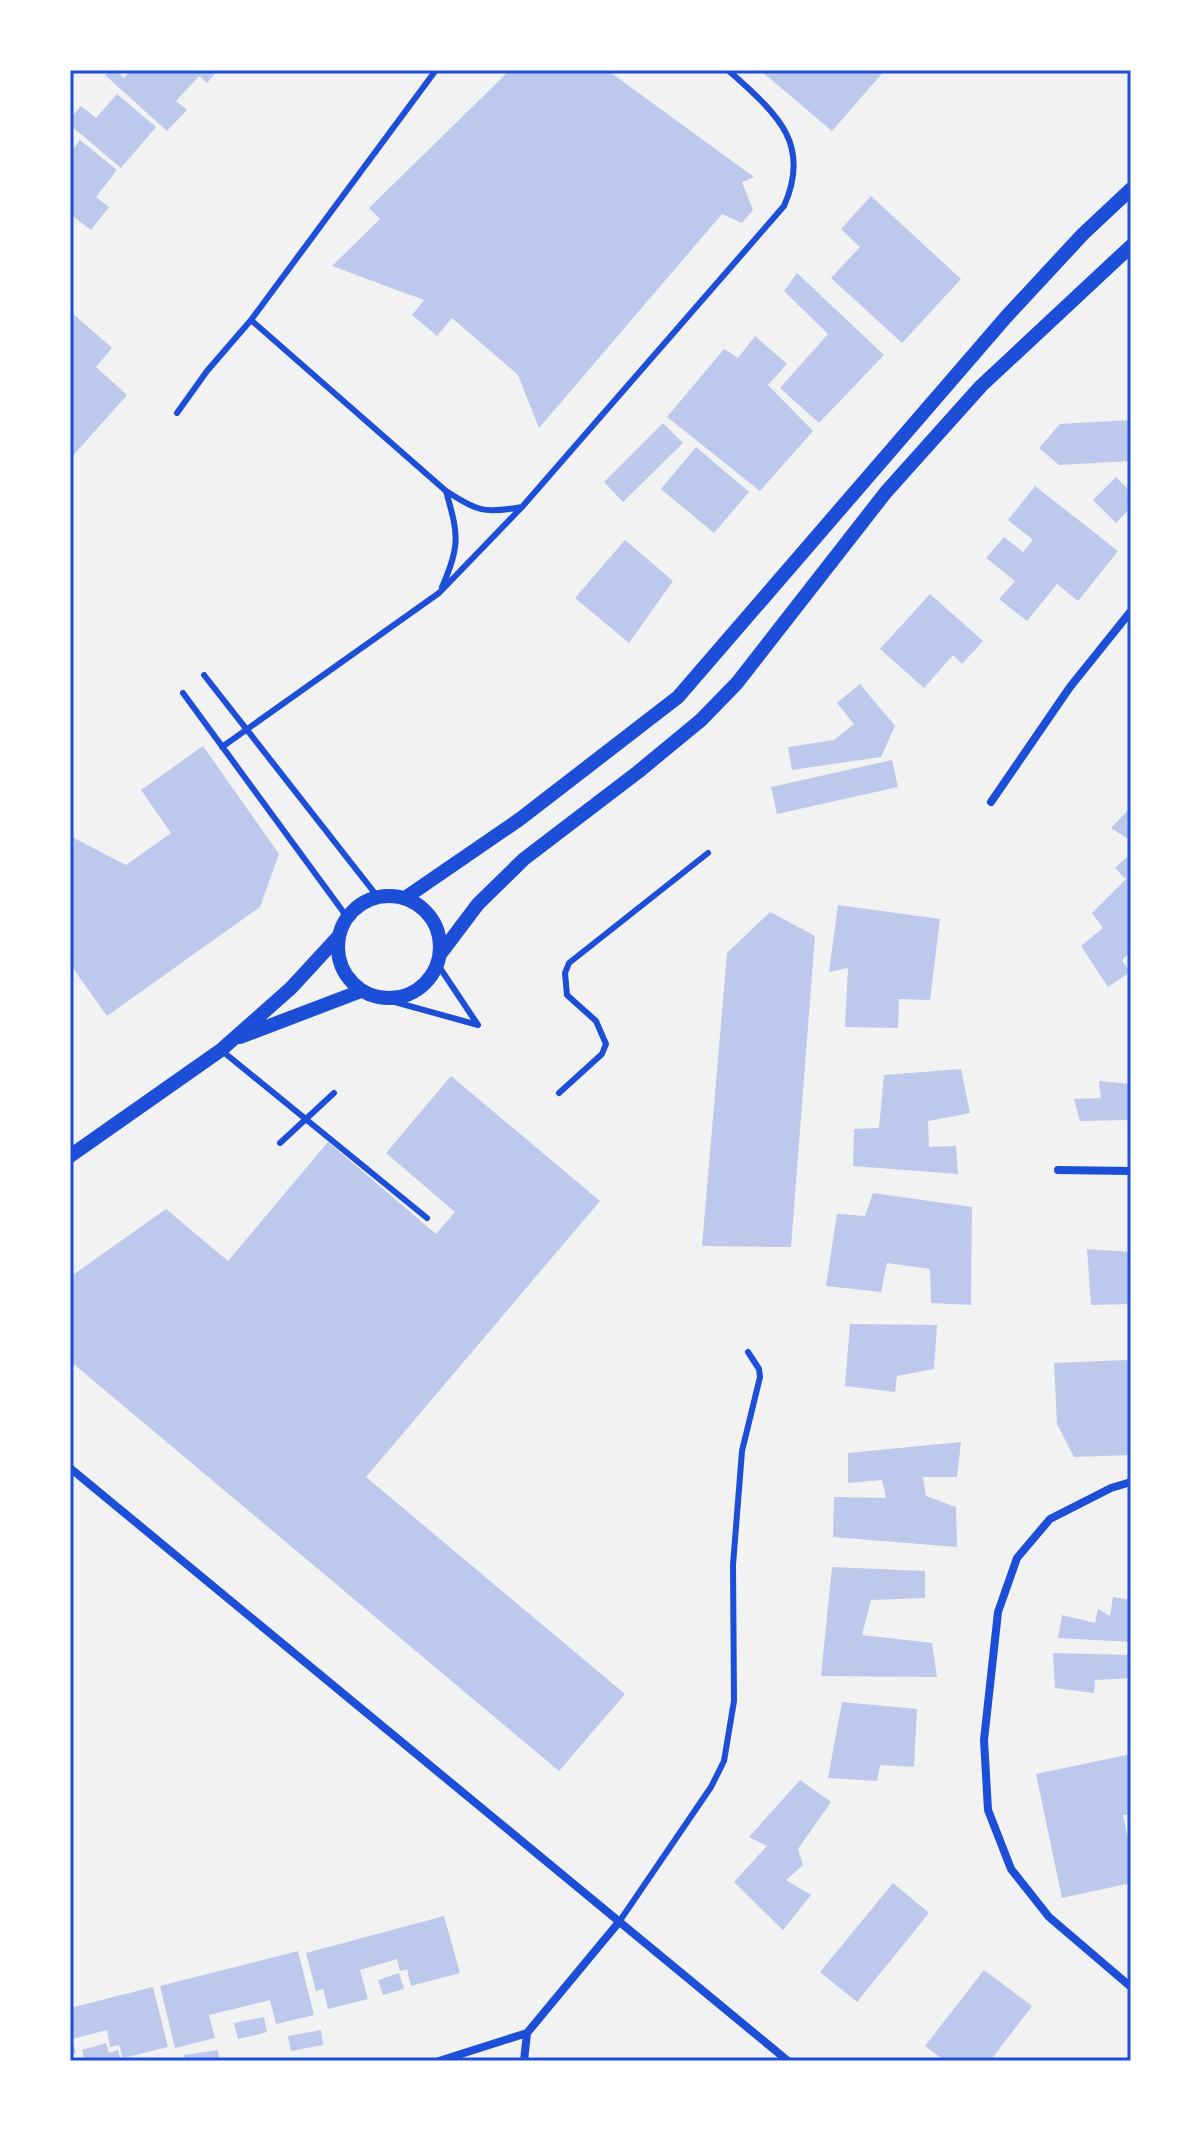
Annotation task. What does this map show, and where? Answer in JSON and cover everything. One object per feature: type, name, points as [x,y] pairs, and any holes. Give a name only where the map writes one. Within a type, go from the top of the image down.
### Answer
[{"type":"street","points":[[405,898],[520,819],[678,697],[1006,317],[1083,234],[1131,189]]},
{"type":"street","points":[[338,937],[339,961],[348,979],[361,991],[384,999],[409,995],[423,987],[478,904],[524,859],[701,720],[737,683],[886,492],[981,386],[1131,246]]},
{"type":"street","points":[[991,802],[1070,687],[1131,611]]},
{"type":"street","points":[[70,1156],[227,1045],[291,988],[338,937],[347,917],[361,903],[377,896],[405,898],[428,912],[439,931],[440,959]]},
{"type":"street","points":[[227,1045],[361,991]]},
{"type":"street","points":[[1058,1170],[1131,1171]]},
{"type":"street","points":[[70,1468],[788,2061]]},
{"type":"street","points":[[1131,1482],[1111,1488],[1050,1519],[1017,1558],[998,1612],[984,1740],[988,1810],[1011,1869],[1049,1917],[1131,1987]]},
{"type":"street","points":[[439,2061],[527,2033],[619,1922]]},
{"type":"street","points":[[524,2061],[527,2033]]},
{"type":"lane","points":[[177,413],[207,371],[251,320],[436,70]]},
{"type":"lane","points":[[222,747],[439,593],[522,507],[784,206],[796,166],[791,140],[772,111],[728,70]]},
{"type":"lane","points":[[251,320],[446,491],[475,509],[494,512],[522,507]]},
{"type":"lane","points":[[439,593],[454,561],[457,541],[446,491]]},
{"type":"lane","points":[[204,675],[377,896]]},
{"type":"lane","points":[[183,693],[347,917]]},
{"type":"lane","points":[[559,1093],[602,1054],[606,1044],[596,1021],[567,995],[565,973],[569,963],[708,853]]},
{"type":"lane","points":[[384,999],[478,1025],[440,959]]},
{"type":"lane","points":[[227,1045],[306,1118],[427,1218]]},
{"type":"lane","points":[[280,1143],[334,1093]]},
{"type":"lane","points":[[619,1922],[711,1787],[724,1761],[734,1701],[733,1565],[742,1451],[760,1377],[759,1369],[748,1352]]},
{"type":"building","points":[[115,70],[124,78],[131,70],[218,70],[207,83],[199,76],[176,101],[187,110],[167,131],[105,75]]},
{"type":"building","points":[[510,70],[607,70],[754,177],[742,182],[753,210],[742,223],[722,214],[539,428],[518,375],[452,318],[437,336],[412,315],[424,300],[332,266],[380,219],[369,208]]},
{"type":"building","points":[[760,70],[885,70],[832,131]]},
{"type":"building","points":[[117,94],[156,127],[121,168],[70,125],[70,119],[81,106],[96,118]]},
{"type":"building","points":[[80,140],[117,170],[96,197],[109,207],[91,230],[70,214],[70,153]]},
{"type":"building","points":[[871,196],[961,279],[902,343],[831,278],[860,247],[841,229]]},
{"type":"building","points":[[797,273],[884,355],[819,423],[780,388],[828,334],[784,291]]},
{"type":"building","points":[[70,311],[112,348],[96,367],[127,395],[70,459]]},
{"type":"building","points":[[755,336],[787,364],[768,385],[813,431],[760,491],[667,417],[724,349],[738,358]]},
{"type":"building","points":[[1131,420],[1131,461],[1059,465],[1039,448],[1060,424]]},
{"type":"building","points":[[663,423],[683,443],[623,502],[604,482]]},
{"type":"building","points":[[696,447],[749,492],[714,533],[661,489]]},
{"type":"building","points":[[1116,477],[1131,492],[1131,507],[1116,523],[1093,500]]},
{"type":"building","points":[[1035,486],[1118,551],[1078,601],[1057,584],[1027,621],[999,599],[1015,581],[986,558],[1004,537],[1023,552],[1033,540],[1008,520]]},
{"type":"building","points":[[625,540],[673,581],[629,643],[575,598]]},
{"type":"building","points":[[930,594],[983,641],[962,664],[953,655],[924,688],[880,649]]},
{"type":"building","points":[[860,684],[895,726],[881,757],[792,770],[788,747],[834,740],[854,724],[837,703]]},
{"type":"building","points":[[203,746],[279,854],[260,907],[107,1016],[70,964],[70,836],[126,865],[171,833],[141,790]]},
{"type":"building","points":[[892,760],[898,787],[777,814],[771,787]]},
{"type":"building","points":[[1131,807],[1131,841],[1111,828]]},
{"type":"building","points":[[1131,853],[1131,952],[1122,960],[1130,972],[1108,987],[1081,946],[1103,928],[1092,913],[1126,879],[1115,868]]},
{"type":"building","points":[[838,905],[940,919],[930,1000],[899,999],[898,1028],[845,1027],[848,968],[829,972]]},
{"type":"building","points":[[770,912],[815,936],[791,1247],[702,1246],[727,953]]},
{"type":"building","points":[[961,1069],[970,1113],[928,1121],[929,1147],[956,1146],[958,1174],[853,1166],[854,1129],[879,1128],[884,1075]]},
{"type":"building","points":[[451,1076],[600,1201],[366,1477],[625,1694],[559,1771],[70,1361],[70,1277],[166,1209],[228,1261],[328,1142],[436,1234],[455,1212],[386,1153]]},
{"type":"building","points":[[1099,1081],[1131,1084],[1131,1120],[1080,1121],[1074,1099],[1101,1098]]},
{"type":"building","points":[[873,1193],[972,1207],[971,1305],[931,1303],[930,1269],[887,1263],[881,1292],[826,1286],[837,1214],[865,1216]]},
{"type":"building","points":[[1087,1249],[1131,1252],[1131,1304],[1091,1305]]},
{"type":"building","points":[[850,1324],[937,1325],[934,1369],[897,1376],[895,1392],[845,1386]]},
{"type":"building","points":[[1128,1360],[1131,1455],[1074,1457],[1057,1424],[1054,1363]]},
{"type":"building","points":[[961,1442],[957,1477],[923,1477],[926,1496],[956,1507],[957,1547],[833,1537],[834,1497],[886,1498],[882,1480],[848,1483],[848,1453]]},
{"type":"building","points":[[832,1567],[925,1571],[925,1598],[871,1600],[862,1635],[932,1643],[937,1677],[821,1676]]},
{"type":"building","points":[[1113,1597],[1131,1600],[1131,1642],[1058,1638],[1062,1615],[1095,1623],[1098,1609],[1110,1616]]},
{"type":"building","points":[[1053,1653],[1131,1655],[1131,1678],[1095,1680],[1094,1693],[1055,1688]]},
{"type":"building","points":[[842,1702],[917,1709],[914,1767],[880,1765],[877,1781],[828,1778]]},
{"type":"building","points":[[1131,1754],[1131,1814],[1123,1815],[1131,1853],[1131,1883],[1062,1898],[1036,1774]]},
{"type":"building","points":[[800,1780],[831,1802],[798,1849],[803,1865],[786,1880],[811,1895],[783,1930],[734,1882],[767,1846],[749,1837]]},
{"type":"building","points":[[893,1883],[929,1913],[857,2002],[820,1972]]},
{"type":"building","points":[[444,1916],[460,1973],[411,1986],[407,1969],[400,1971],[397,1959],[360,1970],[368,1999],[328,2009],[323,1989],[316,1991],[306,1953]]},
{"type":"building","points":[[298,1951],[314,2015],[276,2024],[270,2000],[209,2015],[215,2038],[175,2048],[160,1986]]},
{"type":"building","points":[[984,1970],[1032,2006],[990,2061],[945,2061],[925,2046]]},
{"type":"building","points":[[399,1973],[404,1989],[383,1995],[378,1980]]},
{"type":"building","points":[[153,1987],[168,2047],[123,2058],[119,2045],[110,2047],[107,2030],[72,2039],[76,2053],[70,2054],[70,2008]]},
{"type":"building","points":[[264,2017],[267,2032],[238,2039],[234,2023]]},
{"type":"building","points":[[321,2030],[323,2045],[291,2051],[288,2036]]},
{"type":"building","points":[[106,2043],[109,2053],[118,2050],[121,2061],[85,2061],[82,2050]]},
{"type":"building","points":[[218,2050],[219,2061],[185,2061],[184,2055]]}]
